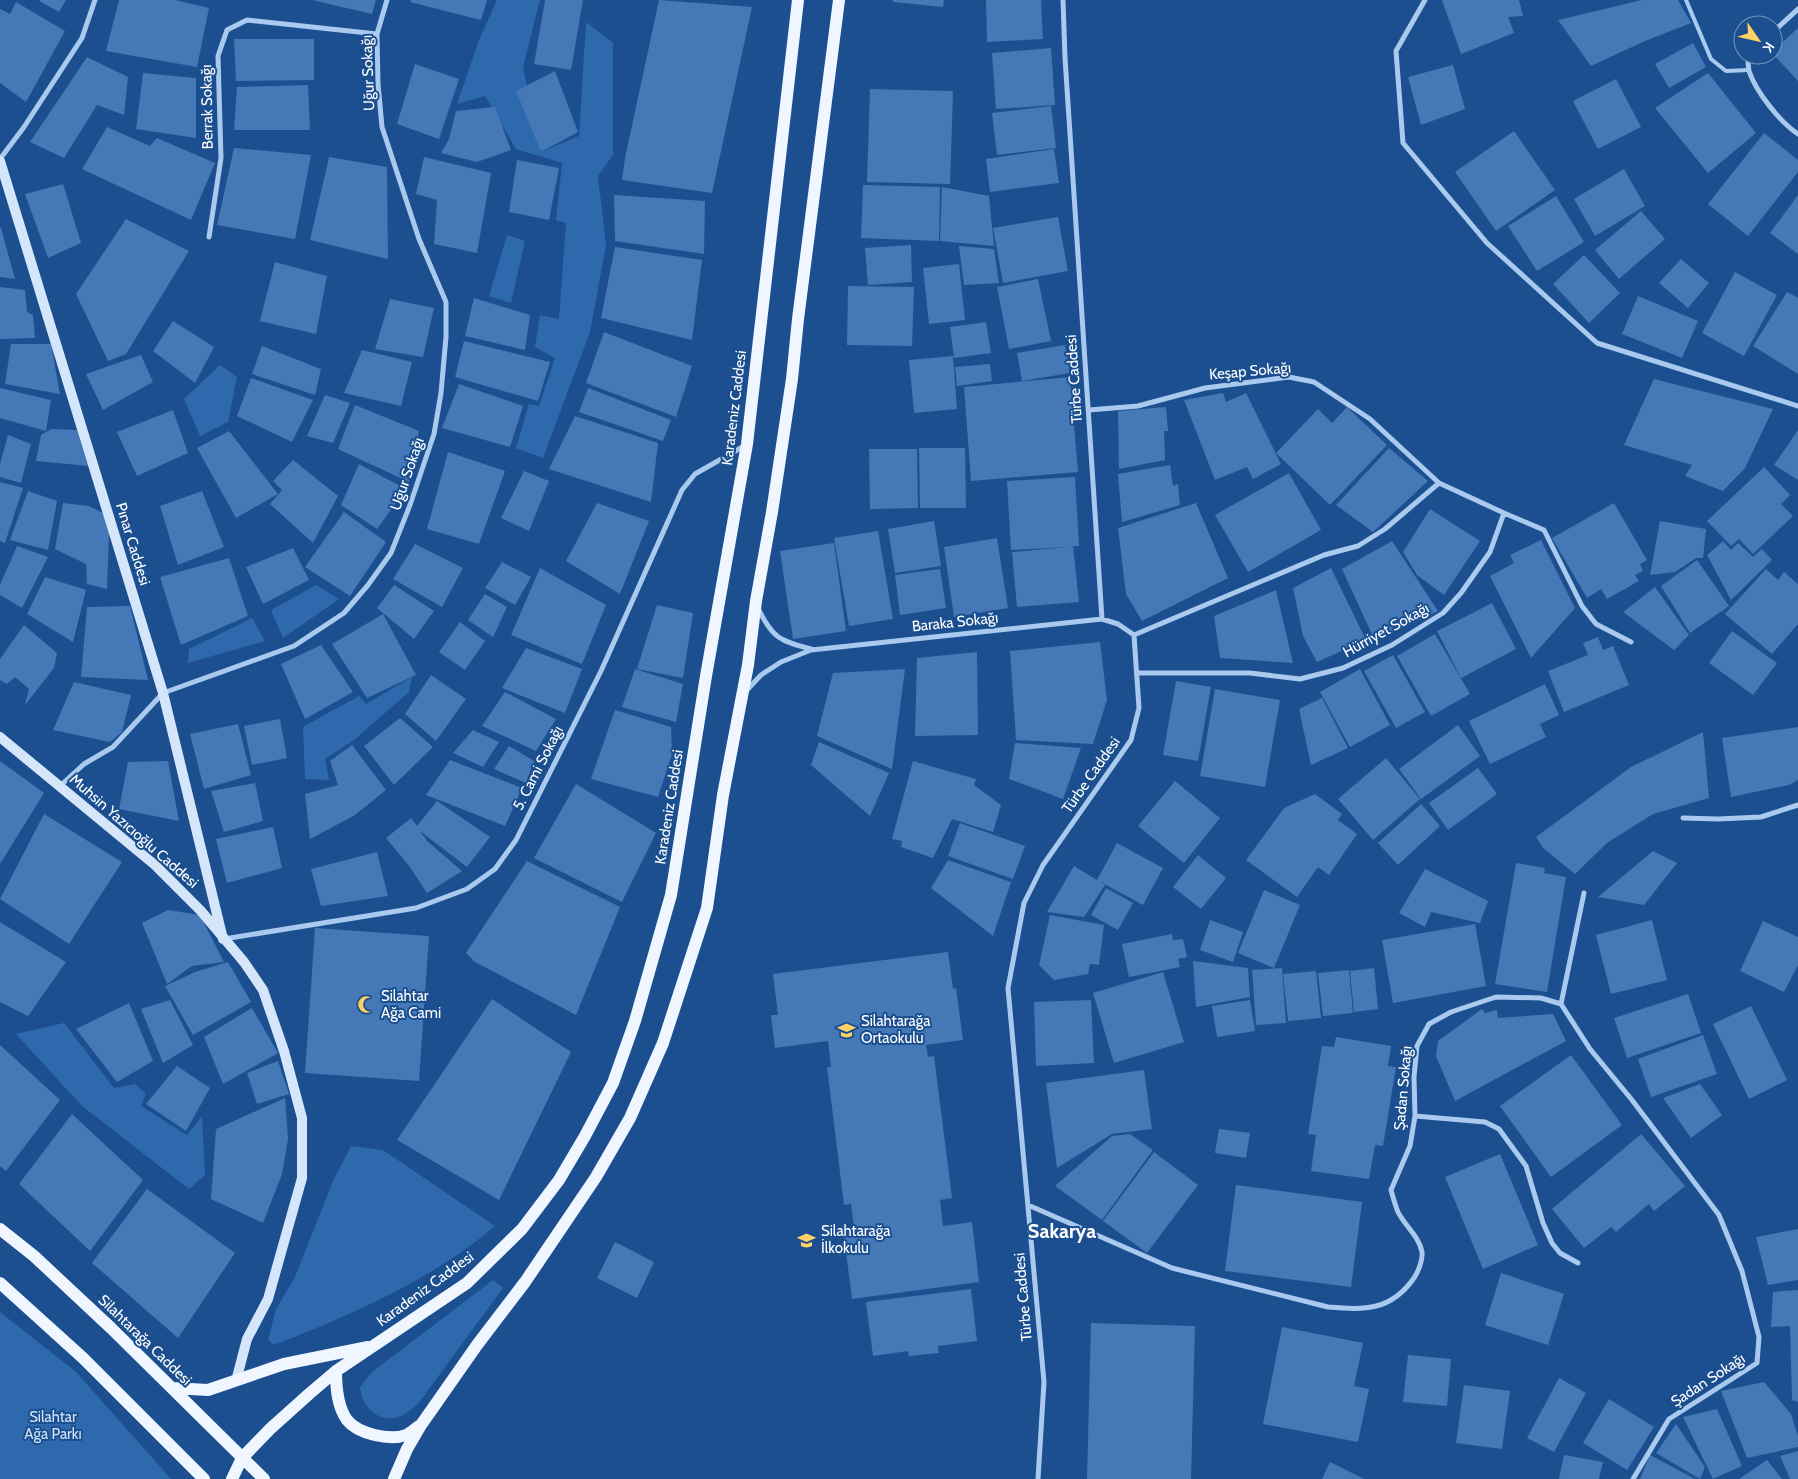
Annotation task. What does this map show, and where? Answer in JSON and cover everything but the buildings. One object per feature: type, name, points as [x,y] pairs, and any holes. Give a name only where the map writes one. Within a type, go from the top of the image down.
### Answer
[{"type":"main road","name":"Karadeniz Caddesi","points":[[232,1479],[242,1458],[270,1429],[336,1371],[467,1283],[522,1230],[559,1180],[585,1136],[613,1082],[635,1021],[671,895],[706,676],[747,444],[798,0]]},
{"type":"main road","points":[[394,1479],[407,1449],[421,1425],[477,1345],[525,1282],[596,1177],[630,1118],[664,1043],[707,908],[724,795],[748,665],[756,601],[772,512],[792,379],[798,319],[840,0]]},
{"type":"main road","name":"Pınar Caddesi","points":[[0,160],[163,693],[223,939]]},
{"type":"main road","name":"Muhsin Yazıcıoğlu Caddesi","points":[[0,737],[155,865],[201,911],[244,962],[263,990],[284,1051],[302,1118],[302,1178],[268,1299],[247,1340],[236,1382]]},
{"type":"main road","name":"Silahtarağa Caddesi","points":[[0,1229],[41,1263],[264,1479]]},
{"type":"main road","points":[[0,1283],[83,1358],[204,1479]]},
{"type":"main road","points":[[172,1388],[208,1390],[284,1364],[375,1345]]},
{"type":"main road","points":[[336,1371],[336,1389],[340,1406],[348,1421],[358,1429],[377,1436],[394,1437],[406,1435],[421,1425]]},
{"type":"street","points":[[0,160],[24,127],[82,38],[95,0]]},
{"type":"street","name":"Uğur Sokağı","points":[[60,786],[84,764],[113,747],[163,693],[294,646],[344,613],[368,585],[391,552],[410,505],[434,434],[444,365],[446,302],[420,239],[382,127],[378,84],[377,34],[387,0]]},
{"type":"street","name":"Türbe Caddesi","points":[[1063,0],[1065,58],[1102,619]]},
{"type":"street","points":[[1425,0],[1396,51],[1403,143],[1487,243],[1597,343],[1798,406]]},
{"type":"street","points":[[1783,23],[1798,9]]},
{"type":"street","name":"Berrak Sokağı","points":[[209,237],[221,158],[218,56],[227,30],[247,20],[377,34]]},
{"type":"street","points":[[1749,65],[1749,70],[1764,98],[1787,127],[1798,134]]},
{"type":"street","name":"Keşap Sokağı","points":[[1089,410],[1138,406],[1214,386],[1290,377],[1314,382],[1370,419],[1440,483]]},
{"type":"street","name":"5. Cami Sokağı","points":[[223,939],[416,908],[467,889],[494,869],[516,840],[601,671],[682,490],[695,474],[747,444]]},
{"type":"street","points":[[1102,619],[1118,624],[1134,636],[1324,555],[1358,546],[1385,529],[1440,483],[1544,530],[1582,606],[1596,624],[1631,642]]},
{"type":"street","name":"Hürriyet Sokağı","points":[[1137,673],[1250,673],[1300,679],[1343,668],[1392,644],[1443,613],[1461,593],[1490,552],[1504,513]]},
{"type":"street","name":"Baraka Sokağı","points":[[756,601],[766,626],[785,643],[811,650]]},
{"type":"street","name":"Baraka Sokağı","points":[[742,695],[761,675],[781,662],[811,650],[1102,619]]},
{"type":"street","name":"Türbe Caddesi","points":[[1038,1479],[1044,1382],[1008,988],[1024,903],[1042,865],[1131,740],[1139,708],[1134,636]]},
{"type":"street","points":[[1683,818],[1761,817],[1798,805]]},
{"type":"street","points":[[1561,1004],[1584,893]]},
{"type":"street","name":"Şadan Sokağı","points":[[1028,1205],[1172,1268],[1328,1307],[1353,1309],[1372,1307],[1393,1300],[1407,1289],[1418,1272],[1422,1253],[1413,1232],[1399,1214],[1391,1190],[1410,1146],[1415,1116],[1414,1077],[1417,1046],[1429,1024],[1451,1012],[1496,997],[1541,998],[1561,1004],[1590,1049],[1632,1100],[1718,1216],[1742,1271],[1758,1337],[1757,1363],[1669,1419],[1634,1479]]},
{"type":"street","points":[[1415,1116],[1485,1122],[1499,1129],[1526,1166],[1543,1222],[1552,1244],[1560,1253],[1578,1263]]},
{"type":"lane","points":[[1686,0],[1710,59],[1726,71],[1749,70]]},
{"type":"green space","points":[[497,0],[540,0],[523,67],[541,152],[579,136],[586,22],[613,43],[613,155],[598,176],[606,245],[590,332],[543,458],[516,448],[529,404],[539,406],[555,358],[535,347],[540,315],[559,319],[566,223],[556,220],[562,163],[516,149],[485,96],[457,104],[479,40]]},
{"type":"green space","points":[[507,235],[525,241],[511,303],[489,296]]},
{"type":"green space","points":[[220,365],[237,377],[228,422],[200,436],[184,399]]},
{"type":"green space","points":[[316,585],[339,599],[283,638],[271,610]]},
{"type":"green space","points":[[252,618],[265,641],[188,663],[189,649]]},
{"type":"green space","points":[[412,677],[409,692],[354,740],[325,759],[329,780],[305,779],[303,727],[359,696],[366,704]]},
{"type":"green space","points":[[64,1023],[114,1088],[135,1084],[146,1094],[141,1106],[187,1135],[202,1116],[205,1175],[189,1189],[82,1106],[16,1034]]},
{"type":"green space","points":[[351,1146],[383,1150],[495,1226],[445,1263],[418,1279],[361,1308],[274,1345],[268,1340],[276,1309],[295,1277],[333,1181]]},
{"type":"green space","points":[[493,1280],[503,1288],[418,1404],[409,1412],[398,1417],[384,1418],[372,1411],[364,1401],[360,1387],[372,1372]]},
{"type":"green space","name":"Silahtar Ağa Parkı","points":[[0,1312],[76,1372],[171,1479],[0,1479]]},
{"type":"place","name":"Silahtar Ağa Cami","points":[[367,1005]]},
{"type":"place","name":"Silahtarağa Ortaokulu","points":[[847,1030]]},
{"type":"place","name":"Silahtarağa İlkokulu","points":[[807,1240]]},
{"type":"district","name":"Sakarya","points":[[1062,1231]]}]
